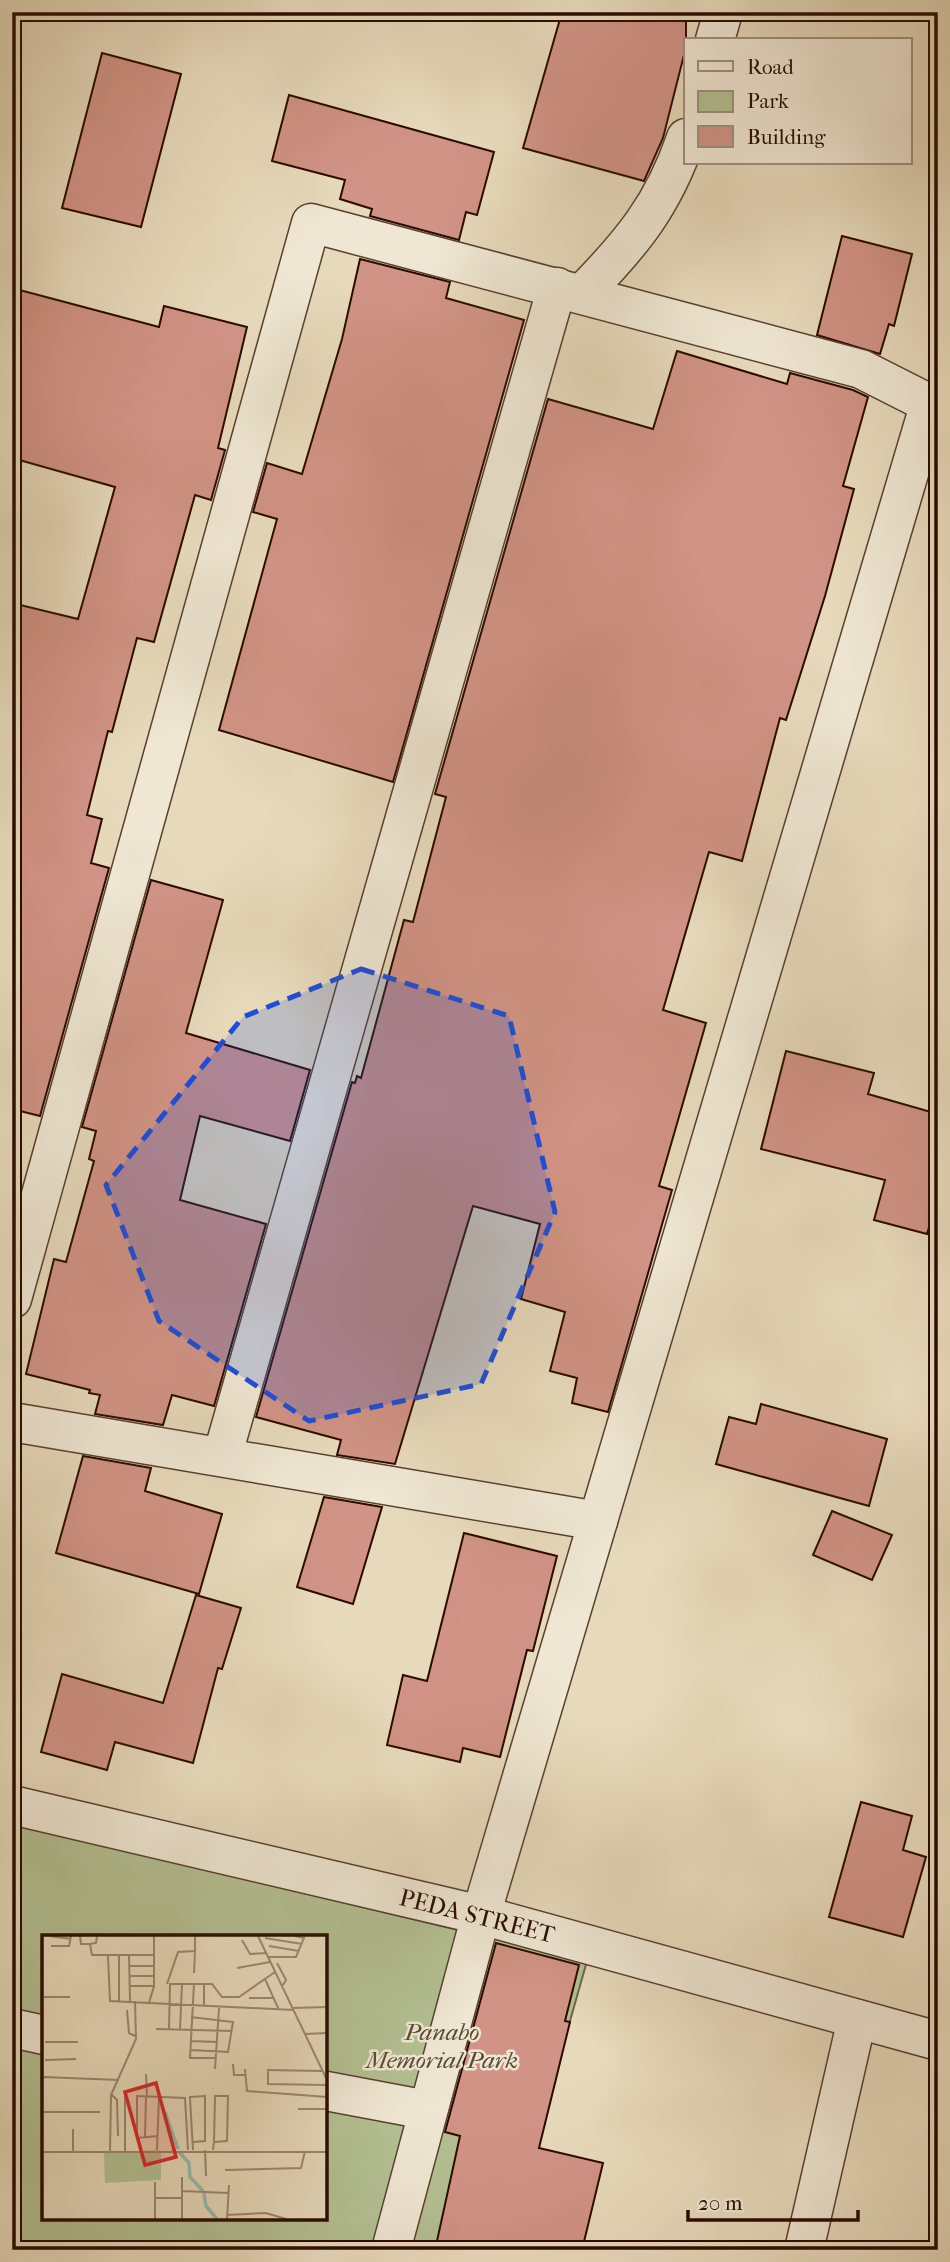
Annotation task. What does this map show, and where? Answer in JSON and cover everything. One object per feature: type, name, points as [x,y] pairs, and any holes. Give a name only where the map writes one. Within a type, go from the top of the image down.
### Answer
[{"type":"street","points":[[716,38],[723,12]]},
{"type":"street","points":[[222,1457],[569,291],[624,249],[658,203],[671,180],[684,144]]},
{"type":"street","points":[[12,1298],[311,223],[862,369],[933,407],[481,1915],[391,2250]]},
{"type":"street","points":[[12,1422],[598,1521]]},
{"type":"street","name":"PEDA STREET","points":[[12,1805],[481,1915],[938,2041]]},
{"type":"street","points":[[804,2250],[857,2019]]},
{"type":"street","points":[[12,2028],[42,2035]]},
{"type":"street","points":[[327,2091],[427,2110]]},
{"type":"highlighted area","points":[[361,969],[509,1016],[555,1212],[481,1384],[309,1421],[159,1321],[106,1185],[243,1017]]},
{"type":"green space","name":"Panabo Memorial Park","points":[[12,1823],[587,1961],[505,2250],[12,2250]]},
{"type":"building","points":[[562,12],[686,12],[684,55],[663,138],[644,181],[523,148]]},
{"type":"building","points":[[102,53],[181,74],[141,227],[62,208]]},
{"type":"building","points":[[289,95],[494,152],[477,215],[466,212],[459,240],[370,216],[372,209],[340,199],[345,180],[272,161]]},
{"type":"building","points":[[842,236],[912,254],[894,326],[889,324],[880,354],[817,335]]},
{"type":"building","points":[[360,259],[450,282],[446,298],[524,320],[393,782],[219,730],[277,519],[253,512],[267,463],[302,474],[342,339]]},
{"type":"building","points":[[12,288],[159,327],[164,306],[247,327],[218,448],[225,450],[211,500],[195,495],[154,642],[137,638],[112,732],[108,731],[87,815],[102,819],[91,863],[109,868],[40,1116],[12,1109],[12,603],[78,619],[115,487],[12,458]]},
{"type":"building","points":[[677,351],[787,384],[790,373],[853,390],[868,397],[843,486],[854,489],[825,596],[786,720],[780,718],[742,861],[709,852],[663,1010],[706,1023],[659,1186],[672,1190],[608,1412],[572,1403],[577,1378],[550,1371],[565,1312],[521,1299],[540,1224],[473,1206],[395,1464],[337,1455],[341,1440],[256,1417],[352,1082],[355,1083],[357,1076],[361,1078],[404,920],[413,922],[446,797],[435,794],[548,399],[653,429]]},
{"type":"building","points":[[151,880],[223,900],[186,1033],[310,1070],[290,1141],[200,1116],[180,1200],[266,1224],[214,1406],[172,1395],[163,1425],[95,1414],[100,1395],[26,1374],[54,1259],[66,1262],[94,1161],[89,1159],[96,1131],[82,1127]]},
{"type":"building","points":[[786,1051],[874,1073],[868,1094],[938,1114],[938,1196],[927,1234],[874,1220],[885,1180],[761,1149]]},
{"type":"building","points":[[761,1404],[887,1439],[869,1506],[716,1464],[729,1417],[756,1424]]},
{"type":"building","points":[[83,1456],[151,1468],[145,1491],[222,1514],[199,1594],[56,1553]]},
{"type":"building","points":[[324,1497],[382,1507],[353,1604],[297,1587]]},
{"type":"building","points":[[832,1511],[892,1535],[872,1580],[813,1555]]},
{"type":"building","points":[[464,1533],[557,1556],[533,1651],[527,1650],[500,1757],[463,1748],[460,1762],[387,1745],[403,1675],[427,1681]]},
{"type":"building","points":[[196,1595],[241,1608],[222,1669],[218,1668],[193,1763],[115,1742],[107,1770],[41,1752],[62,1674],[163,1703]]},
{"type":"building","points":[[861,1802],[912,1816],[903,1850],[926,1857],[903,1937],[829,1917]]},
{"type":"building","points":[[496,1943],[579,1965],[565,2021],[570,2022],[539,2148],[603,2163],[582,2250],[435,2250],[460,2136],[445,2132]]}]
